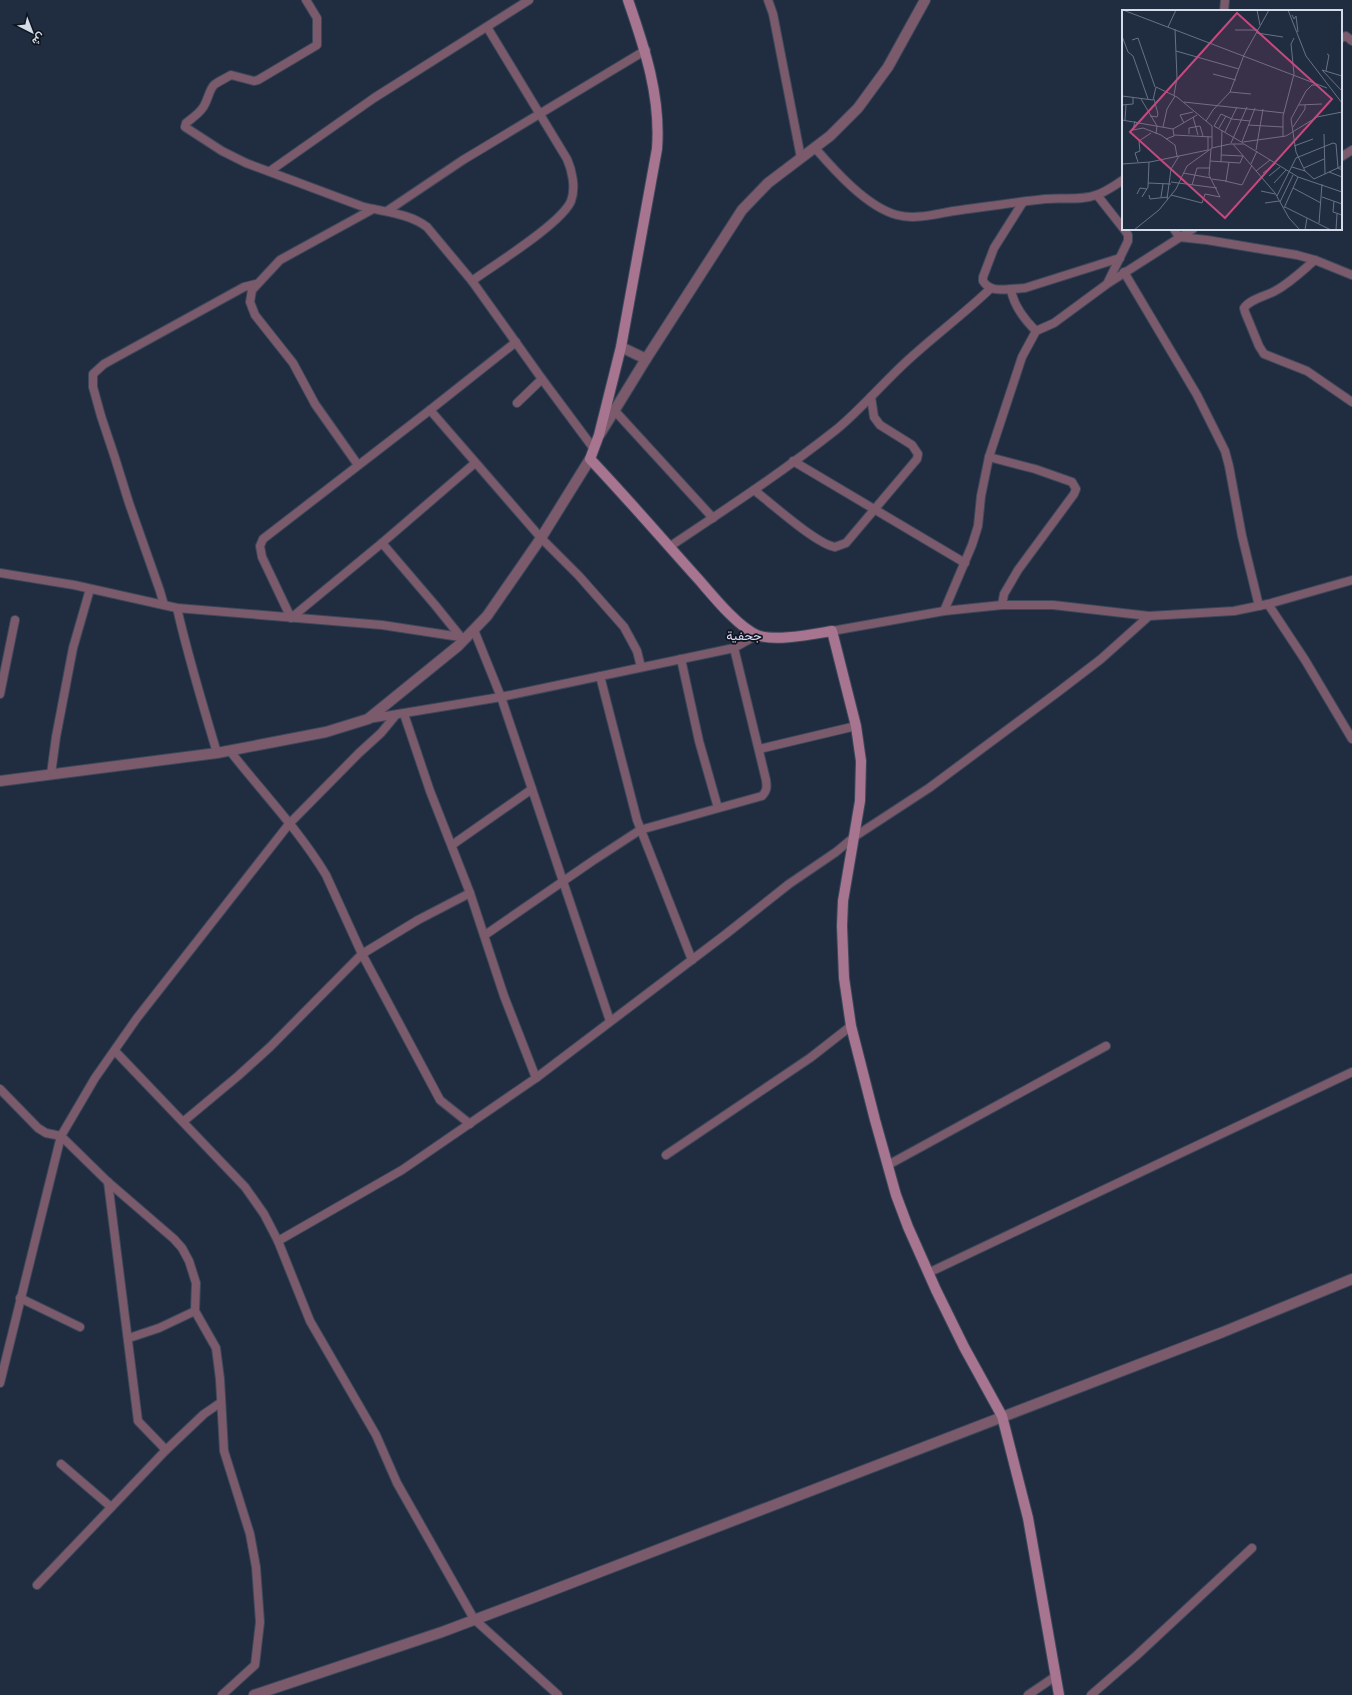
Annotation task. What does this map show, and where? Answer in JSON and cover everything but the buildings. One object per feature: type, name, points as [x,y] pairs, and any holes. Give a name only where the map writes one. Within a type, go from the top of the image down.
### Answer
[{"type":"main road","points":[[628,0],[646,50],[658,107],[657,149],[621,347],[599,435],[590,459],[623,493],[669,547],[736,620],[757,635],[771,637],[790,637],[832,632],[856,726],[862,761],[862,776],[854,837],[843,901],[842,926],[844,978],[851,1026],[875,1120],[908,1227],[928,1273],[964,1347],[1002,1416],[1028,1518],[1059,1695]]},
{"type":"street","points":[[306,0],[317,18],[316,35],[318,43],[316,46],[258,80],[254,81],[231,75],[225,78],[214,85],[210,92],[209,99],[201,110],[185,126],[222,151],[246,163],[373,209],[387,211],[428,226],[472,281],[594,449]]},
{"type":"street","points":[[270,171],[374,98],[529,0]]},
{"type":"street","points":[[768,0],[801,158]]},
{"type":"street","points":[[599,435],[742,210],[768,183],[815,148],[842,125],[865,100],[891,61],[925,0]]},
{"type":"street","points":[[1224,10],[1226,0]]},
{"type":"street","points":[[472,281],[554,222],[571,202],[572,196],[572,169],[488,27]]},
{"type":"street","points":[[1342,38],[1346,36],[1352,41]]},
{"type":"street","points":[[387,211],[462,160],[646,50]]},
{"type":"street","points":[[815,148],[851,186],[881,208],[895,215],[903,216],[929,215],[1047,199],[1084,198],[1097,195],[1122,181]]},
{"type":"street","points":[[1342,156],[1352,150]]},
{"type":"street","points":[[1097,195],[1122,226]]},
{"type":"street","points":[[1023,202],[994,248],[983,277],[984,283],[992,288],[996,290],[1025,288],[1120,258]]},
{"type":"street","points":[[358,465],[315,404],[293,362],[255,315],[251,308],[250,296],[256,284],[283,258],[373,209]]},
{"type":"street","points":[[1107,284],[1128,239],[1128,235],[1125,230]]},
{"type":"street","points":[[1175,230],[1179,237]]},
{"type":"street","points":[[944,611],[965,563],[978,526],[981,496],[989,457],[1022,358],[1036,331],[1054,323],[1124,272],[1191,230]]},
{"type":"street","points":[[1179,237],[1207,240],[1284,253],[1315,260],[1352,275]]},
{"type":"street","points":[[1315,260],[1286,285],[1275,292],[1248,304],[1244,308],[1245,312],[1259,346],[1264,354],[1307,371],[1352,402]]},
{"type":"street","points":[[1124,272],[1197,394],[1224,451],[1229,466],[1242,536],[1259,606]]},
{"type":"street","points":[[164,605],[129,503],[116,458],[100,416],[93,387],[93,374],[104,364],[218,300],[244,287],[256,284]]},
{"type":"street","points":[[669,547],[754,490],[852,416],[907,361],[992,288]]},
{"type":"street","points":[[1011,289],[1012,299],[1026,320],[1036,331]]},
{"type":"street","points":[[291,618],[262,556],[260,550],[261,542],[269,534],[516,342]]},
{"type":"street","points":[[621,347],[646,359]]},
{"type":"street","points":[[516,403],[542,379]]},
{"type":"street","points":[[754,490],[825,544],[835,547],[846,543],[917,459],[918,454],[912,444],[880,425],[876,421],[871,397]]},
{"type":"street","points":[[430,410],[541,538],[579,576],[624,627],[637,651],[641,667]]},
{"type":"street","points":[[615,411],[713,518]]},
{"type":"street","points":[[989,457],[1035,469],[1072,482],[1076,489],[1030,556],[1018,570],[1004,594],[1002,605]]},
{"type":"street","points":[[368,719],[463,637],[474,630],[487,616],[541,538],[590,459]]},
{"type":"street","points":[[793,461],[965,563]]},
{"type":"street","points":[[291,618],[382,544],[475,463]]},
{"type":"street","points":[[382,544],[463,637]]},
{"type":"street","points":[[0,573],[90,589],[177,608],[382,625],[463,637]]},
{"type":"street","points":[[832,632],[944,611],[1002,605],[1053,605],[1149,616],[1234,611],[1268,604],[1352,580]]},
{"type":"street","points":[[51,774],[57,730],[73,648],[90,589]]},
{"type":"street","points":[[1268,604],[1305,660],[1352,739]]},
{"type":"street","points":[[177,608],[197,686],[217,753]]},
{"type":"street","points":[[278,1241],[402,1170],[536,1078],[692,960],[789,884],[836,852],[854,837],[929,788],[1058,692],[1101,659],[1149,616]]},
{"type":"street","points":[[0,694],[15,620]]},
{"type":"street","points":[[474,630],[502,697],[610,1021]]},
{"type":"street","points":[[0,781],[230,751],[326,732],[368,719],[395,716],[502,697],[734,648],[757,635]]},
{"type":"street","points":[[485,935],[640,830],[762,796],[765,793],[767,788],[766,780],[734,648]]},
{"type":"street","points":[[681,658],[699,741],[718,808]]},
{"type":"street","points":[[600,676],[631,802],[640,830],[692,960]]},
{"type":"street","points":[[404,714],[430,791],[452,845],[485,935],[504,996],[536,1078]]},
{"type":"street","points":[[0,1383],[61,1136],[95,1078],[137,1018],[289,824],[359,753],[381,733],[395,716]]},
{"type":"street","points":[[759,749],[856,726]]},
{"type":"street","points":[[230,751],[289,824],[326,875],[362,954],[440,1100],[470,1124]]},
{"type":"street","points":[[452,845],[532,789]]},
{"type":"street","points":[[184,1121],[270,1047],[362,954],[418,920],[470,893]]},
{"type":"street","points":[[666,1155],[810,1058],[851,1026]]},
{"type":"street","points":[[888,1165],[1106,1046]]},
{"type":"street","points":[[115,1051],[184,1121],[245,1187],[264,1214],[278,1241],[310,1321],[376,1435],[397,1483],[474,1619],[558,1695]]},
{"type":"street","points":[[928,1273],[1352,1072]]},
{"type":"street","points":[[0,1089],[38,1128],[46,1133],[61,1136],[108,1182],[174,1239],[182,1248],[189,1261],[196,1283],[195,1311],[216,1348],[220,1379],[220,1403],[224,1451],[250,1534],[256,1567],[260,1622],[255,1665],[222,1695]]},
{"type":"street","points":[[108,1182],[129,1338],[138,1421],[166,1450]]},
{"type":"street","points":[[254,1695],[442,1632],[711,1530],[1002,1416],[1223,1332],[1352,1280]]},
{"type":"street","points":[[20,1298],[80,1327]]},
{"type":"street","points":[[129,1338],[166,1325],[195,1311]]},
{"type":"street","points":[[37,1585],[166,1450],[204,1414],[220,1403]]},
{"type":"street","points":[[61,1464],[111,1507]]},
{"type":"street","points":[[1091,1695],[1136,1656],[1252,1548]]},
{"type":"street","points":[[1028,1695],[1056,1676]]},
{"type":"district","name":"جحفية","points":[[744,635]]}]
